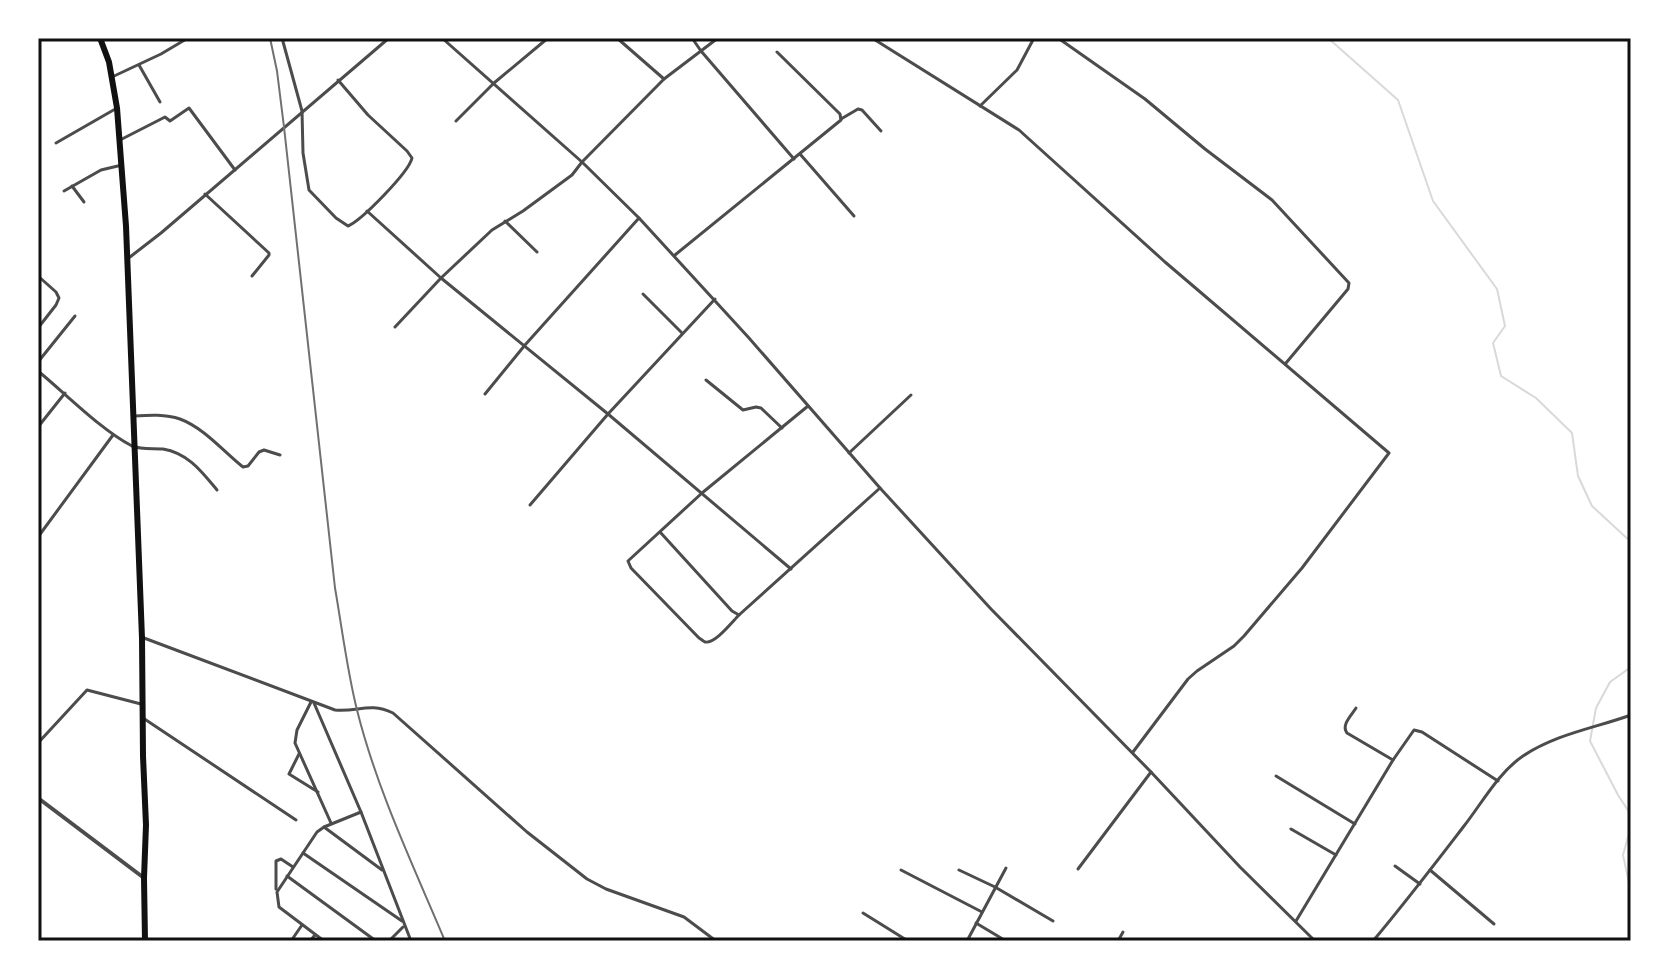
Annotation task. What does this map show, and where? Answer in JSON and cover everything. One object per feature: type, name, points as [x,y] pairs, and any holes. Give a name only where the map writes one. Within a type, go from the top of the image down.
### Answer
[{"type":"highway","points":[[100,38],[112,77],[117,108],[127,259],[142,638],[145,941]]},
{"type":"street","points":[[112,77],[188,38]]},
{"type":"street","points":[[282,38],[302,111],[306,180],[312,195],[346,225],[353,224],[367,211],[410,166],[412,158],[338,80]]},
{"type":"street","points":[[127,259],[389,38]]},
{"type":"street","points":[[442,38],[582,162],[675,255],[991,609],[1315,941]]},
{"type":"street","points":[[456,121],[494,83],[548,38]]},
{"type":"street","points":[[617,38],[664,79]]},
{"type":"street","points":[[692,38],[794,159]]},
{"type":"street","points":[[395,327],[492,230],[572,175],[664,79],[718,38]]},
{"type":"street","points":[[872,38],[1019,130],[1165,262],[1389,453],[1278,597],[1234,646],[1188,679],[1132,753]]},
{"type":"street","points":[[979,106],[1017,70],[1034,38]]},
{"type":"street","points":[[1058,38],[1145,99],[1272,200],[1348,282],[1348,289],[1286,363]]},
{"type":"street","points":[[777,52],[840,114],[841,119]]},
{"type":"street","points":[[139,65],[160,102]]},
{"type":"street","points":[[56,143],[117,108]]},
{"type":"street","points":[[120,140],[165,117],[170,121],[189,108],[235,170]]},
{"type":"street","points":[[675,255],[841,119],[858,109],[862,110],[881,131]]},
{"type":"street","points":[[800,154],[854,216]]},
{"type":"street","points":[[64,191],[101,170],[122,165]]},
{"type":"street","points":[[72,186],[84,202]]},
{"type":"street","points":[[205,194],[269,253],[252,276]]},
{"type":"street","points":[[367,211],[441,278],[791,569]]},
{"type":"street","points":[[485,394],[639,218]]},
{"type":"street","points":[[505,221],[537,252]]},
{"type":"street","points":[[38,276],[59,298],[38,328]]},
{"type":"street","points":[[643,294],[682,333]]},
{"type":"street","points":[[530,505],[608,414],[715,299]]},
{"type":"street","points":[[38,362],[75,316]]},
{"type":"street","points":[[38,371],[113,435],[136,448],[163,449],[185,456],[217,490]]},
{"type":"street","points":[[706,380],[743,410],[761,408],[782,428]]},
{"type":"street","points":[[38,427],[65,393]]},
{"type":"street","points":[[849,453],[911,395]]},
{"type":"street","points":[[808,406],[702,493],[629,559],[631,568],[699,638],[705,642],[712,641],[880,488]]},
{"type":"street","points":[[134,416],[157,415],[183,420],[196,427],[243,467],[264,450],[280,455]]},
{"type":"street","points":[[38,537],[113,435]]},
{"type":"street","points":[[660,531],[739,615]]},
{"type":"street","points":[[142,638],[335,710],[373,706],[393,713],[516,822],[587,879],[684,917],[716,941]]},
{"type":"street","points":[[38,743],[87,690],[143,704]]},
{"type":"street","points":[[313,703],[295,737],[295,743],[332,824]]},
{"type":"street","points":[[313,703],[361,812],[411,941]]},
{"type":"street","points":[[1356,708],[1345,725],[1347,733],[1393,760]]},
{"type":"street","points":[[1373,941],[1498,781],[1524,755],[1571,732],[1605,725],[1631,715]]},
{"type":"street","points":[[143,718],[296,820]]},
{"type":"street","points":[[1296,921],[1414,730],[1419,730],[1498,781]]},
{"type":"street","points":[[299,754],[289,774],[318,792]]},
{"type":"street","points":[[1078,869],[1151,772]]},
{"type":"street","points":[[1276,776],[1355,824]]},
{"type":"street","points":[[38,798],[144,878]]},
{"type":"street","points":[[277,892],[317,832],[361,812]]},
{"type":"street","points":[[324,827],[383,872]]},
{"type":"street","points":[[1291,829],[1336,855]]},
{"type":"street","points":[[303,853],[403,923]]},
{"type":"street","points":[[293,867],[281,859],[276,861],[279,907],[324,941]]},
{"type":"street","points":[[1395,866],[1420,884]]},
{"type":"street","points":[[967,941],[1006,868]]},
{"type":"street","points":[[901,870],[982,912]]},
{"type":"street","points":[[959,870],[1053,921]]},
{"type":"street","points":[[1430,870],[1494,924]]},
{"type":"street","points":[[287,876],[376,941]]},
{"type":"street","points":[[863,913],[908,941]]},
{"type":"street","points":[[389,941],[403,923]]},
{"type":"street","points":[[976,923],[1006,941]]},
{"type":"street","points":[[291,941],[302,925]]},
{"type":"street","points":[[1118,941],[1123,932]]},
{"type":"street","points":[[310,941],[315,935]]},
{"type":"waterway","points":[[1328,38],[1398,100],[1433,201],[1497,289],[1505,326],[1493,343],[1501,376],[1536,398],[1572,433],[1578,476],[1592,506],[1631,542]]},
{"type":"waterway","points":[[1631,667],[1610,682],[1596,708],[1590,741],[1631,815]]},
{"type":"waterway","points":[[1631,826],[1623,855],[1631,892]]},
{"type":"railway","points":[[270,38],[284,127],[335,588],[350,680],[365,740],[385,798],[445,941]]}]
